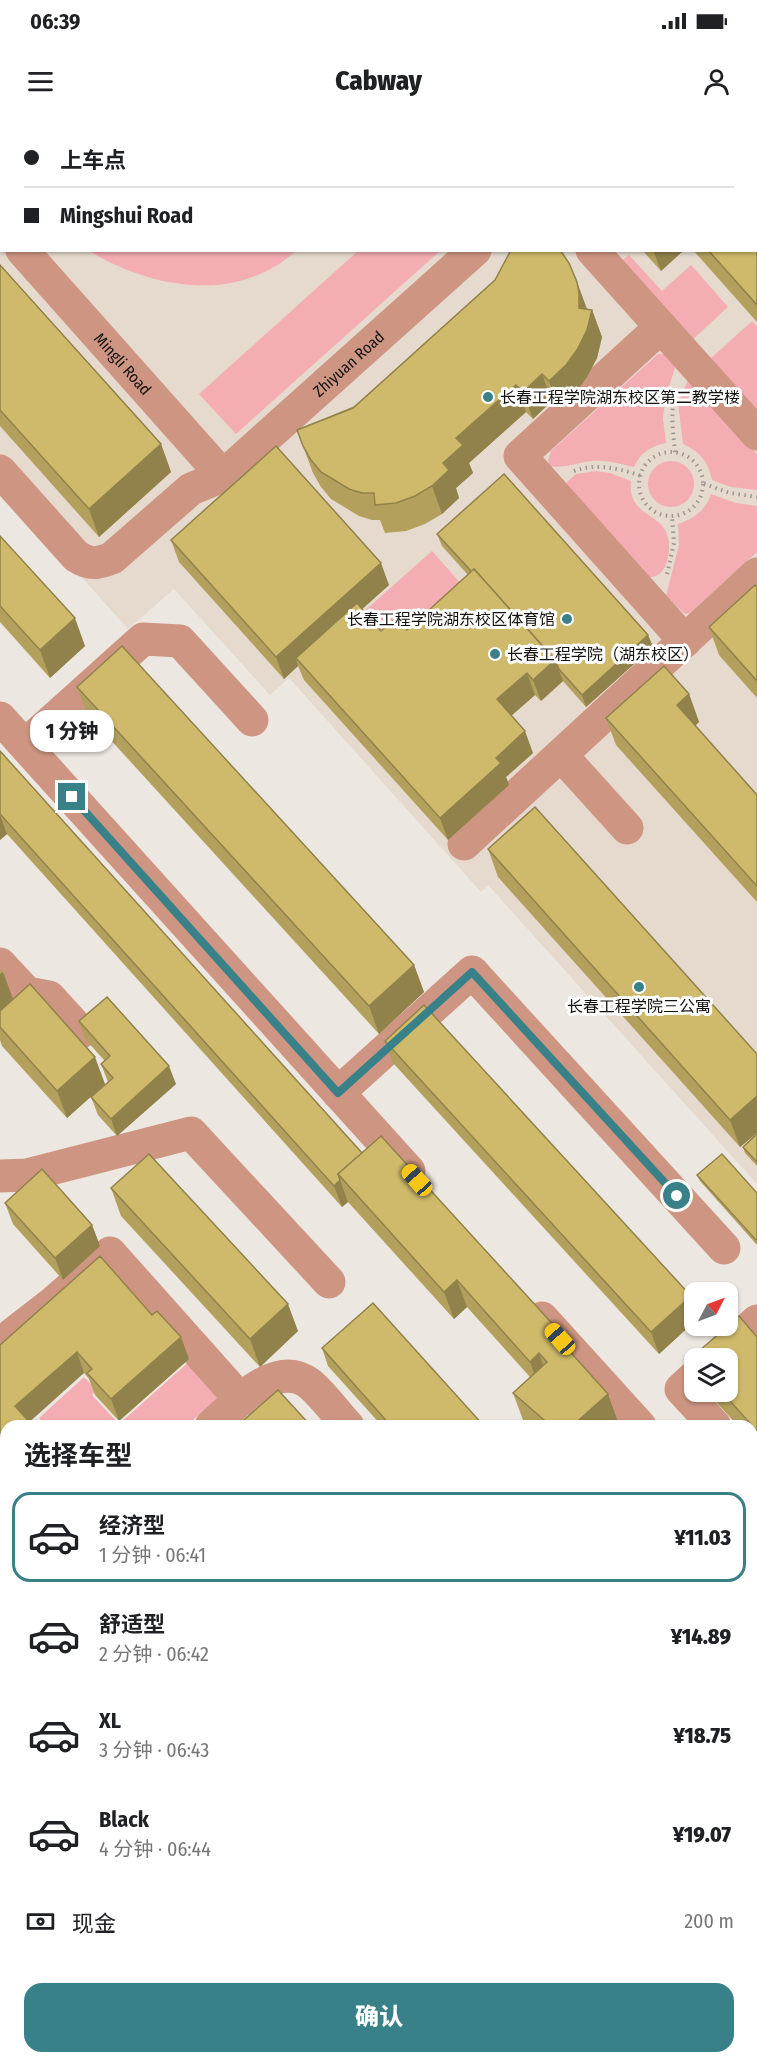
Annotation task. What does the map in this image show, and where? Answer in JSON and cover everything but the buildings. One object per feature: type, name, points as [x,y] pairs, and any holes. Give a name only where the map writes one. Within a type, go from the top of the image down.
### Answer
[{"type":"street","name":"Mingli Road","points":[[24,252],[223,476]]},
{"type":"street","name":"Zhiyuan Road","points":[[223,476],[473,252]]},
{"type":"street","points":[[594,252],[757,434]]},
{"type":"street","points":[[661,327],[520,456],[685,641]]},
{"type":"street","points":[[0,471],[76,556],[87,564],[99,563],[112,558],[190,489],[223,476]]},
{"type":"street","points":[[464,844],[757,574]]},
{"type":"street","points":[[24,745],[143,639],[180,642],[252,720]]},
{"type":"street","points":[[0,718],[425,1189]]},
{"type":"street","points":[[561,755],[627,828]]},
{"type":"street","points":[[0,964],[27,993],[49,997],[81,1032]]},
{"type":"street","points":[[338,1093],[472,972],[724,1248]]},
{"type":"street","points":[[0,1176],[27,1176],[191,1133],[329,1282]]},
{"type":"street","points":[[0,1344],[54,1302],[110,1253],[241,1400]]},
{"type":"street","points":[[521,1295],[635,1420]]},
{"type":"street","points":[[728,1348],[756,1324]]},
{"type":"street","points":[[218,1420],[253,1389],[271,1378],[291,1376],[309,1383],[343,1420]]},
{"type":"street","points":[[693,1402],[709,1420]]},
{"type":"path","points":[[675,452],[672,402],[690,360]]},
{"type":"path","points":[[675,452],[693,459],[704,484],[698,502],[692,509],[672,516],[661,514],[645,501],[640,491],[641,476],[648,461],[656,455],[675,452]]},
{"type":"path","points":[[544,483],[581,469],[600,467],[620,468],[641,476]]},
{"type":"path","points":[[704,484],[730,493],[757,497]]},
{"type":"path","points":[[651,602],[670,568],[674,543],[672,516]]},
{"type":"shaded area","name":"长春工程学院（湖东校区）","points":[[0,252],[757,252],[757,1184],[488,885],[481,892],[289,678],[270,695],[174,589],[128,629],[0,486]]},
{"type":"shaded area","points":[[91,252],[295,252],[273,268],[247,279],[221,284],[194,285],[167,282],[114,264]]},
{"type":"shaded area","points":[[357,252],[439,252],[236,434],[199,394]]},
{"type":"shaded area","points":[[629,255],[662,291],[691,265],[728,307],[691,341],[620,262]]},
{"type":"shaded area","points":[[752,321],[757,326],[757,413],[709,360]]},
{"type":"shaded area","points":[[658,354],[665,354],[676,364],[665,400],[663,419],[666,443],[647,451],[634,467],[598,461],[560,467],[550,466],[548,460],[551,451]]},
{"type":"shaded area","points":[[689,378],[757,454],[757,490],[731,487],[712,480],[702,458],[683,444],[678,403]]},
{"type":"shaded area","points":[[671,461],[687,468],[694,484],[687,500],[671,507],[655,500],[648,484],[655,468]]},
{"type":"shaded area","points":[[596,471],[610,473],[631,481],[631,492],[638,507],[657,521],[666,532],[669,553],[661,573],[649,577],[567,486],[567,482],[576,474]]},
{"type":"shaded area","points":[[711,494],[736,503],[757,506],[757,552],[690,613],[685,614],[666,596],[679,545],[678,524],[699,513]]},
{"type":"shaded area","points":[[432,551],[472,596],[389,647],[360,615]]},
{"type":"shaded area","points":[[191,1360],[222,1395],[193,1420],[124,1420]]},
{"type":"shaded area","points":[[84,1377],[97,1390],[92,1395],[115,1420],[41,1420],[39,1418]]},
{"type":"place","name":"长春工程学院湖东校区第二教学楼","points":[[488,397]]},
{"type":"place","name":"长春工程学院湖东校区体育馆","points":[[567,619]]},
{"type":"place","name":"长春工程学院（湖东校区）","points":[[495,654]]},
{"type":"place","name":"长春工程学院三公寓","points":[[639,987]]},
{"type":"route","points":[[72,797],[338,1093],[472,972],[677,1196]]}]
